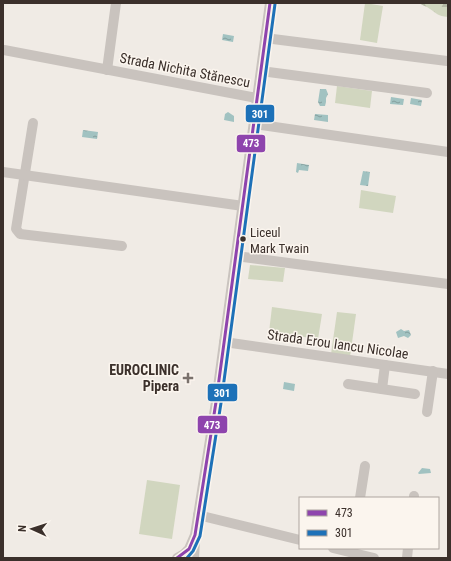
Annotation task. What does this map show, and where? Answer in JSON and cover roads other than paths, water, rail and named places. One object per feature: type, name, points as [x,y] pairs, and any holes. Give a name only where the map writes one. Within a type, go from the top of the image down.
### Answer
[{"type":"street","name":"Strada Nichita Stănescu","points":[[107,70],[116,3]]},
{"type":"street","points":[[187,557],[194,537],[198,515],[224,342],[270,3]]},
{"type":"street","points":[[265,38],[447,61]]},
{"type":"street","name":"Strada Nichita Stănescu","points":[[4,50],[257,98]]},
{"type":"street","points":[[261,71],[427,93]]},
{"type":"street","points":[[33,123],[16,229],[17,232],[20,234],[122,246]]},
{"type":"street","points":[[254,124],[448,152]]},
{"type":"street","points":[[3,172],[243,206]]},
{"type":"street","points":[[236,256],[448,284]]},
{"type":"street","name":"Strada Erou Iancu Nicolae","points":[[224,342],[448,374]]},
{"type":"street","points":[[382,389],[385,365]]},
{"type":"street","points":[[427,412],[433,371]]},
{"type":"street","points":[[348,384],[415,394]]},
{"type":"street","points":[[360,497],[364,466]]},
{"type":"street","points":[[198,515],[299,540]]},
{"type":"street","points":[[343,549],[353,550],[374,558]]},
{"type":"water","points":[[223,34],[234,36],[233,42],[222,40]]},
{"type":"water","points":[[320,89],[326,89],[328,94],[325,106],[320,106],[318,102]]},
{"type":"water","points":[[391,97],[404,99],[403,105],[390,104]]},
{"type":"water","points":[[411,98],[422,100],[421,106],[410,104]]},
{"type":"water","points":[[228,112],[234,116],[234,122],[224,120],[225,114]]},
{"type":"water","points":[[315,114],[328,115],[328,122],[314,120]]},
{"type":"water","points":[[83,130],[98,132],[97,139],[82,137]]},
{"type":"water","points":[[297,163],[309,165],[308,171],[299,170],[298,173],[296,172]]},
{"type":"water","points":[[363,171],[370,172],[368,186],[360,185]]},
{"type":"water","points":[[401,329],[404,331],[409,330],[411,335],[408,338],[404,336],[398,338],[396,332]]},
{"type":"water","points":[[284,382],[295,384],[294,391],[283,389]]},
{"type":"water","points":[[422,468],[430,469],[431,473],[419,474],[418,473]]},
{"type":"place","name":"Liceul Mark Twain","points":[[243,239]]},
{"type":"place","name":"EUROCLINIC Pipera","points":[[188,378]]}]
